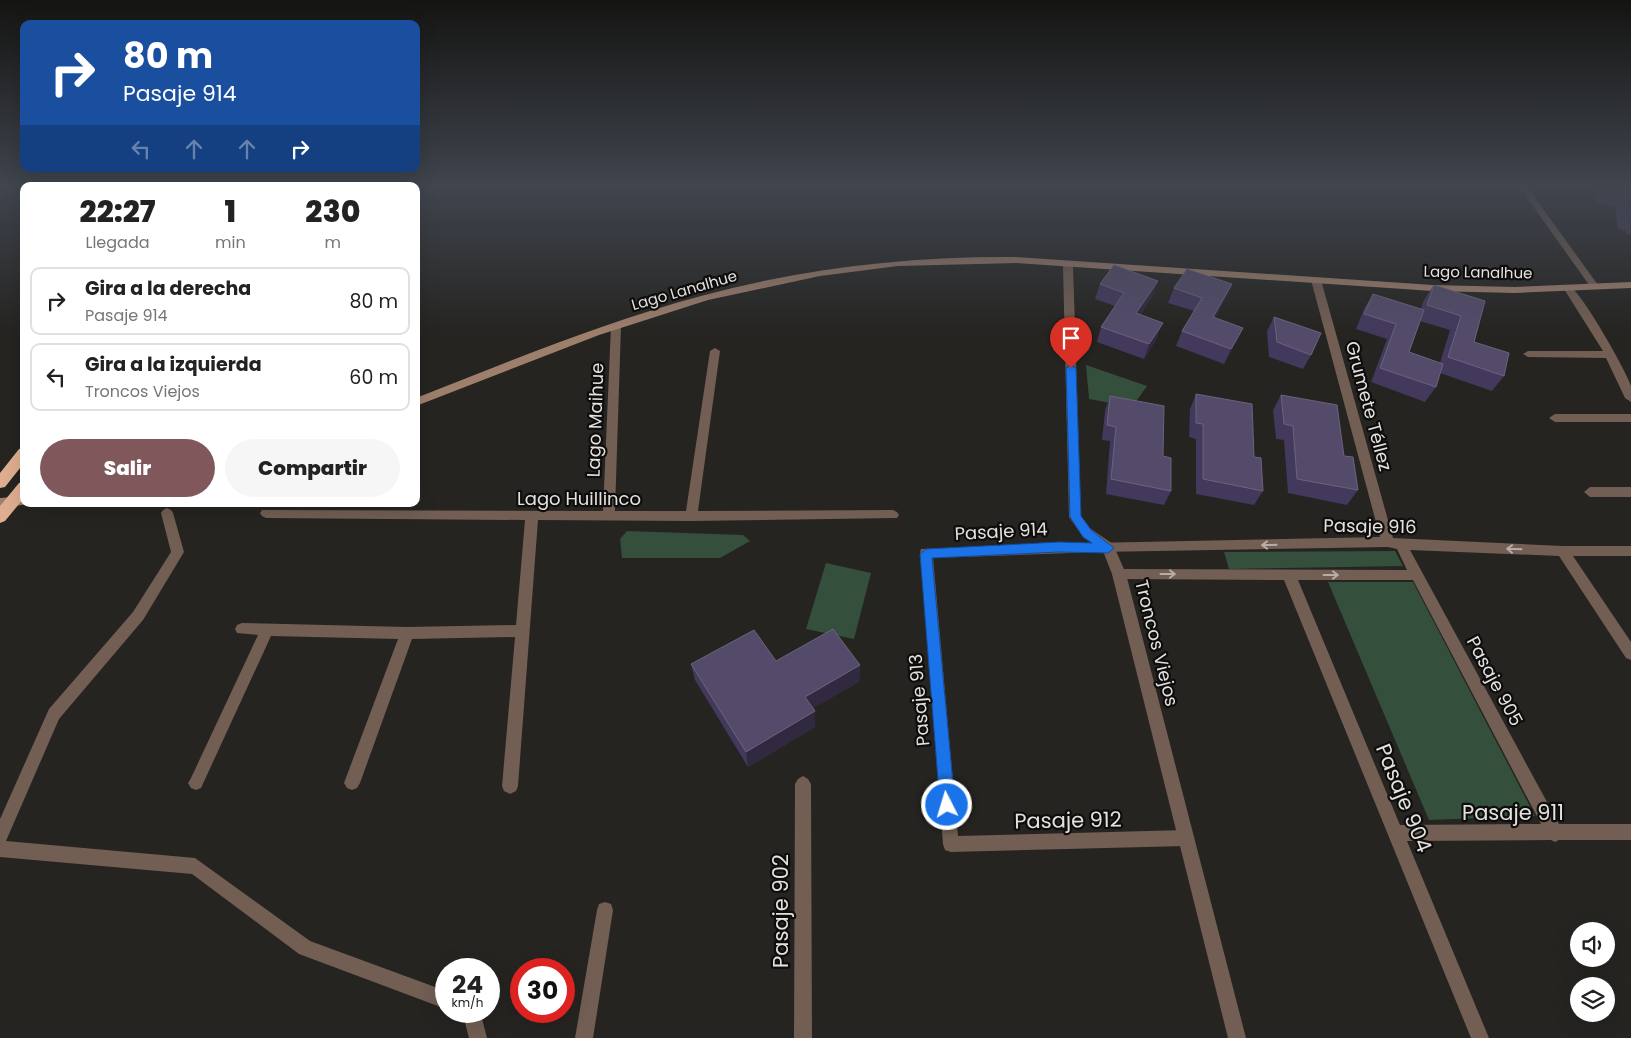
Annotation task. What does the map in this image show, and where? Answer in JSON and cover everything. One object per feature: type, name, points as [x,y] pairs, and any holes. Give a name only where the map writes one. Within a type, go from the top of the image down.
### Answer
[{"type":"highway","points":[[0,483],[20,458]]},
{"type":"highway","points":[[0,517],[20,492]]},
{"type":"main road","name":"Lago Lanalhue","points":[[420,400],[616,326],[705,298],[797,277],[861,266],[985,259],[1482,290],[1568,289],[1631,285]]},
{"type":"main road","points":[[0,503],[20,501]]},
{"type":"street","points":[[1558,236],[1595,288]]},
{"type":"street","points":[[1068,265],[1075,517],[1087,534],[1108,548]]},
{"type":"street","name":"Grumete Téllez","points":[[1316,280],[1395,544]]},
{"type":"street","points":[[1568,289],[1575,296],[1610,355],[1631,398]]},
{"type":"street","name":"Lago Maihue","points":[[609,515],[616,326]]},
{"type":"street","points":[[691,516],[715,351]]},
{"type":"street","points":[[1528,354],[1610,355]]},
{"type":"street","points":[[1555,418],[1631,418]]},
{"type":"street","points":[[1590,492],[1631,492]]},
{"type":"street","points":[[0,837],[54,714],[138,616],[178,552],[167,513]]},
{"type":"street","name":"Lago Huillinco","points":[[266,513],[691,516],[893,515]]},
{"type":"street","points":[[510,786],[521,631],[532,515]]},
{"type":"street","name":"Pasaje 916","points":[[1108,548],[1395,544],[1563,551],[1631,551]]},
{"type":"street","name":"Pasaje 905","points":[[1395,544],[1418,575],[1555,834]]},
{"type":"street","name":"Pasaje 914","points":[[926,554],[1059,547],[1108,548]]},
{"type":"street","name":"Troncos Viejos","points":[[1108,548],[1120,574],[1237,1038]]},
{"type":"street","points":[[1563,551],[1631,654]]},
{"type":"street","name":"Pasaje 913","points":[[926,554],[951,844]]},
{"type":"street","points":[[1120,574],[1418,575]]},
{"type":"street","name":"Pasaje 904","points":[[1289,575],[1480,1038]]},
{"type":"street","points":[[242,629],[266,632],[406,633],[521,631]]},
{"type":"street","points":[[196,783],[266,632]]},
{"type":"street","points":[[352,783],[406,633]]},
{"type":"street","name":"Pasaje 902","points":[[803,784],[803,1038]]},
{"type":"street","name":"Pasaje 911","points":[[1396,833],[1555,834],[1631,832]]},
{"type":"street","name":"Pasaje 912","points":[[951,844],[1186,838]]},
{"type":"street","points":[[0,849],[195,866],[304,948],[435,996]]},
{"type":"street","points":[[584,1038],[605,910]]},
{"type":"street","points":[[475,1023],[478,1038]]},
{"type":"green space","points":[[1086,365],[1147,386],[1132,407],[1089,399]]},
{"type":"green space","points":[[627,531],[743,535],[750,541],[720,558],[622,558],[620,539]]},
{"type":"green space","points":[[1395,551],[1403,566],[1229,569],[1224,552]]},
{"type":"green space","points":[[826,563],[871,573],[854,639],[806,629]]},
{"type":"green space","points":[[1328,582],[1413,582],[1535,816],[1429,820]]},
{"type":"building","points":[[1114,265],[1158,281],[1136,313],[1163,323],[1149,344],[1101,327],[1124,293],[1100,284]]},
{"type":"building","points":[[1187,269],[1232,284],[1213,317],[1243,328],[1231,349],[1182,331],[1202,298],[1174,288]]},
{"type":"building","points":[[1434,285],[1485,301],[1474,342],[1509,353],[1504,376],[1448,357],[1461,316],[1427,305]]},
{"type":"building","points":[[1373,294],[1424,310],[1409,352],[1443,364],[1436,387],[1380,368],[1396,324],[1364,314]]},
{"type":"building","points":[[1274,317],[1321,333],[1311,355],[1277,342]]},
{"type":"building","points":[[1196,394],[1252,404],[1254,457],[1261,458],[1263,491],[1203,479],[1203,424],[1196,423]]},
{"type":"building","points":[[1281,395],[1337,405],[1344,456],[1353,457],[1358,490],[1297,479],[1293,426],[1284,424]]},
{"type":"building","points":[[1110,396],[1164,406],[1163,456],[1171,458],[1171,491],[1111,479],[1116,427],[1107,425]]},
{"type":"building","points":[[833,629],[860,665],[805,697],[815,711],[746,752],[691,664],[754,630],[776,661]]},
{"type":"route","points":[[947,805],[926,554],[1059,547],[1108,548],[1087,534],[1075,517],[1071,368]]}]
